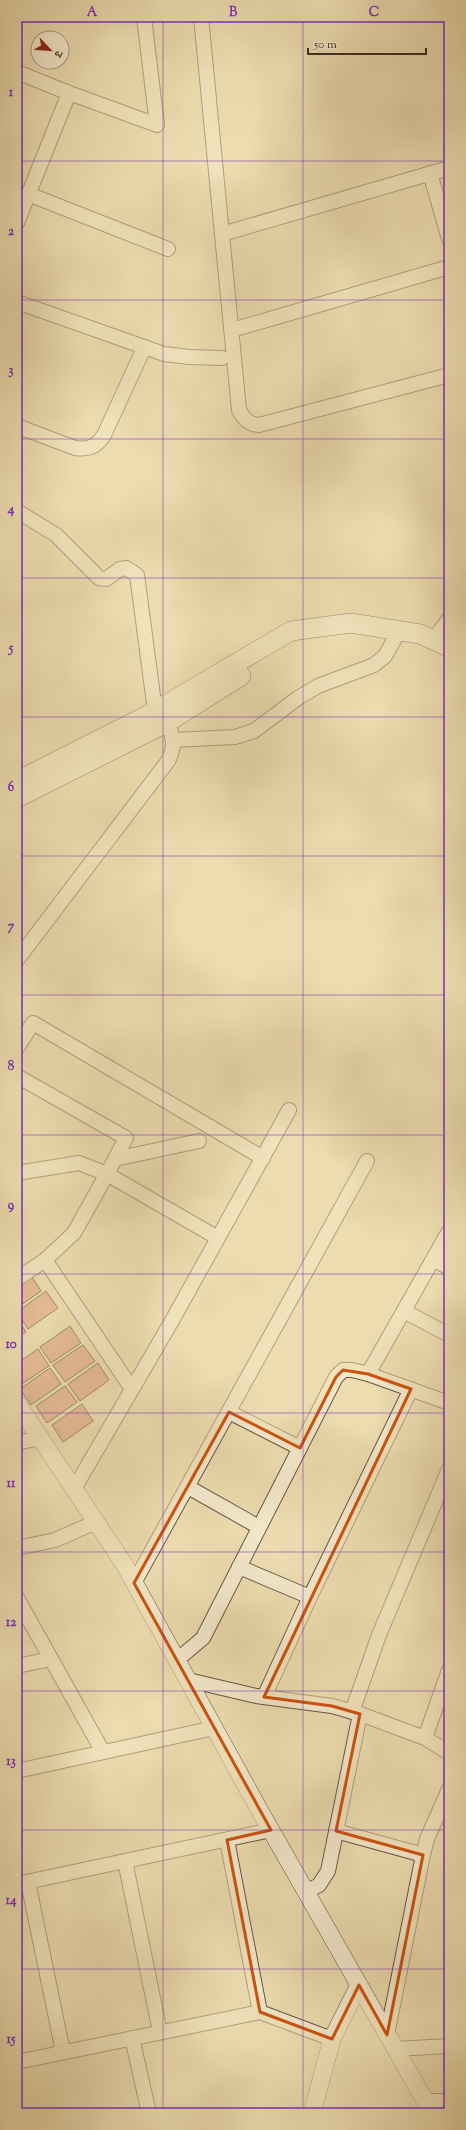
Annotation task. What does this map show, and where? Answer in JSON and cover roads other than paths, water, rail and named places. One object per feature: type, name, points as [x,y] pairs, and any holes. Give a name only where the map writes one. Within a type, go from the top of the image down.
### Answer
[{"type":"main road","points":[[17,798],[165,724],[291,644],[351,623],[420,634],[441,644]]},
{"type":"main road","points":[[17,781],[165,724]]},
{"type":"street","points":[[17,72],[69,93],[157,125],[144,17]]},
{"type":"street","points":[[201,17],[239,410],[245,419],[252,425],[259,426],[449,375]]},
{"type":"street","points":[[17,223],[69,93]]},
{"type":"street","points":[[222,234],[449,168]]},
{"type":"street","points":[[430,173],[449,238]]},
{"type":"street","points":[[28,194],[168,249]]},
{"type":"street","points":[[232,330],[449,267]]},
{"type":"street","points":[[17,302],[164,354],[222,358]]},
{"type":"street","points":[[17,426],[75,448],[84,449],[97,445],[104,435],[144,348]]},
{"type":"street","points":[[17,511],[56,535],[99,578],[106,579],[120,569],[126,568],[137,575],[165,724],[174,750],[168,761],[17,960]]},
{"type":"street","points":[[441,644],[449,619]]},
{"type":"street","points":[[165,724],[235,737],[254,731],[298,698],[318,686],[374,665],[385,656],[398,631]]},
{"type":"street","points":[[17,1048],[33,1023],[263,1158]]},
{"type":"street","points":[[17,1076],[126,1138],[74,1233],[45,1260],[17,1279]]},
{"type":"street","points":[[74,1489],[218,1238],[289,1110]]},
{"type":"street","points":[[115,1159],[199,1141]]},
{"type":"street","points":[[134,1583],[367,1161]]},
{"type":"street","points":[[17,1173],[78,1163],[107,1174],[218,1238]]},
{"type":"street","points":[[368,1374],[449,1231]]},
{"type":"street","points":[[434,1259],[449,1268]]},
{"type":"street","points":[[45,1260],[132,1389]]},
{"type":"street","points":[[404,1312],[449,1335]]},
{"type":"street","points":[[177,1660],[203,1638],[336,1377],[343,1370],[352,1370],[368,1374],[449,1403]]},
{"type":"street","points":[[264,1697],[310,1597],[411,1389]]},
{"type":"street","points":[[17,1403],[96,1522],[134,1583],[271,1830],[428,2107],[449,2101]]},
{"type":"street","points":[[229,1412],[300,1448]]},
{"type":"street","points":[[17,1443],[40,1438]]},
{"type":"street","points":[[306,1892],[319,1885],[325,1879],[336,1831],[356,1713],[379,1635],[449,1469]]},
{"type":"street","points":[[188,1487],[259,1527]]},
{"type":"street","points":[[17,1548],[55,1540],[96,1522]]},
{"type":"street","points":[[239,1567],[310,1597]]},
{"type":"street","points":[[17,1598],[103,1752]]},
{"type":"street","points":[[17,1666],[51,1659]]},
{"type":"street","points":[[425,1738],[449,1670]]},
{"type":"street","points":[[188,1680],[264,1697],[332,1706],[425,1738],[449,1753]]},
{"type":"street","points":[[17,1771],[214,1728]]},
{"type":"street","points":[[391,2042],[423,1855],[427,1839],[449,1789]]},
{"type":"street","points":[[64,2052],[22,1883],[271,1830]]},
{"type":"street","points":[[336,1831],[423,1855]]},
{"type":"street","points":[[227,1840],[260,2012]]},
{"type":"street","points":[[125,1861],[160,2032]]},
{"type":"street","points":[[312,2113],[332,2039],[359,1985]]},
{"type":"street","points":[[17,2062],[260,2012],[332,2039]]},
{"type":"street","points":[[132,2038],[148,2113]]},
{"type":"street","points":[[391,2042],[449,2046]]}]
